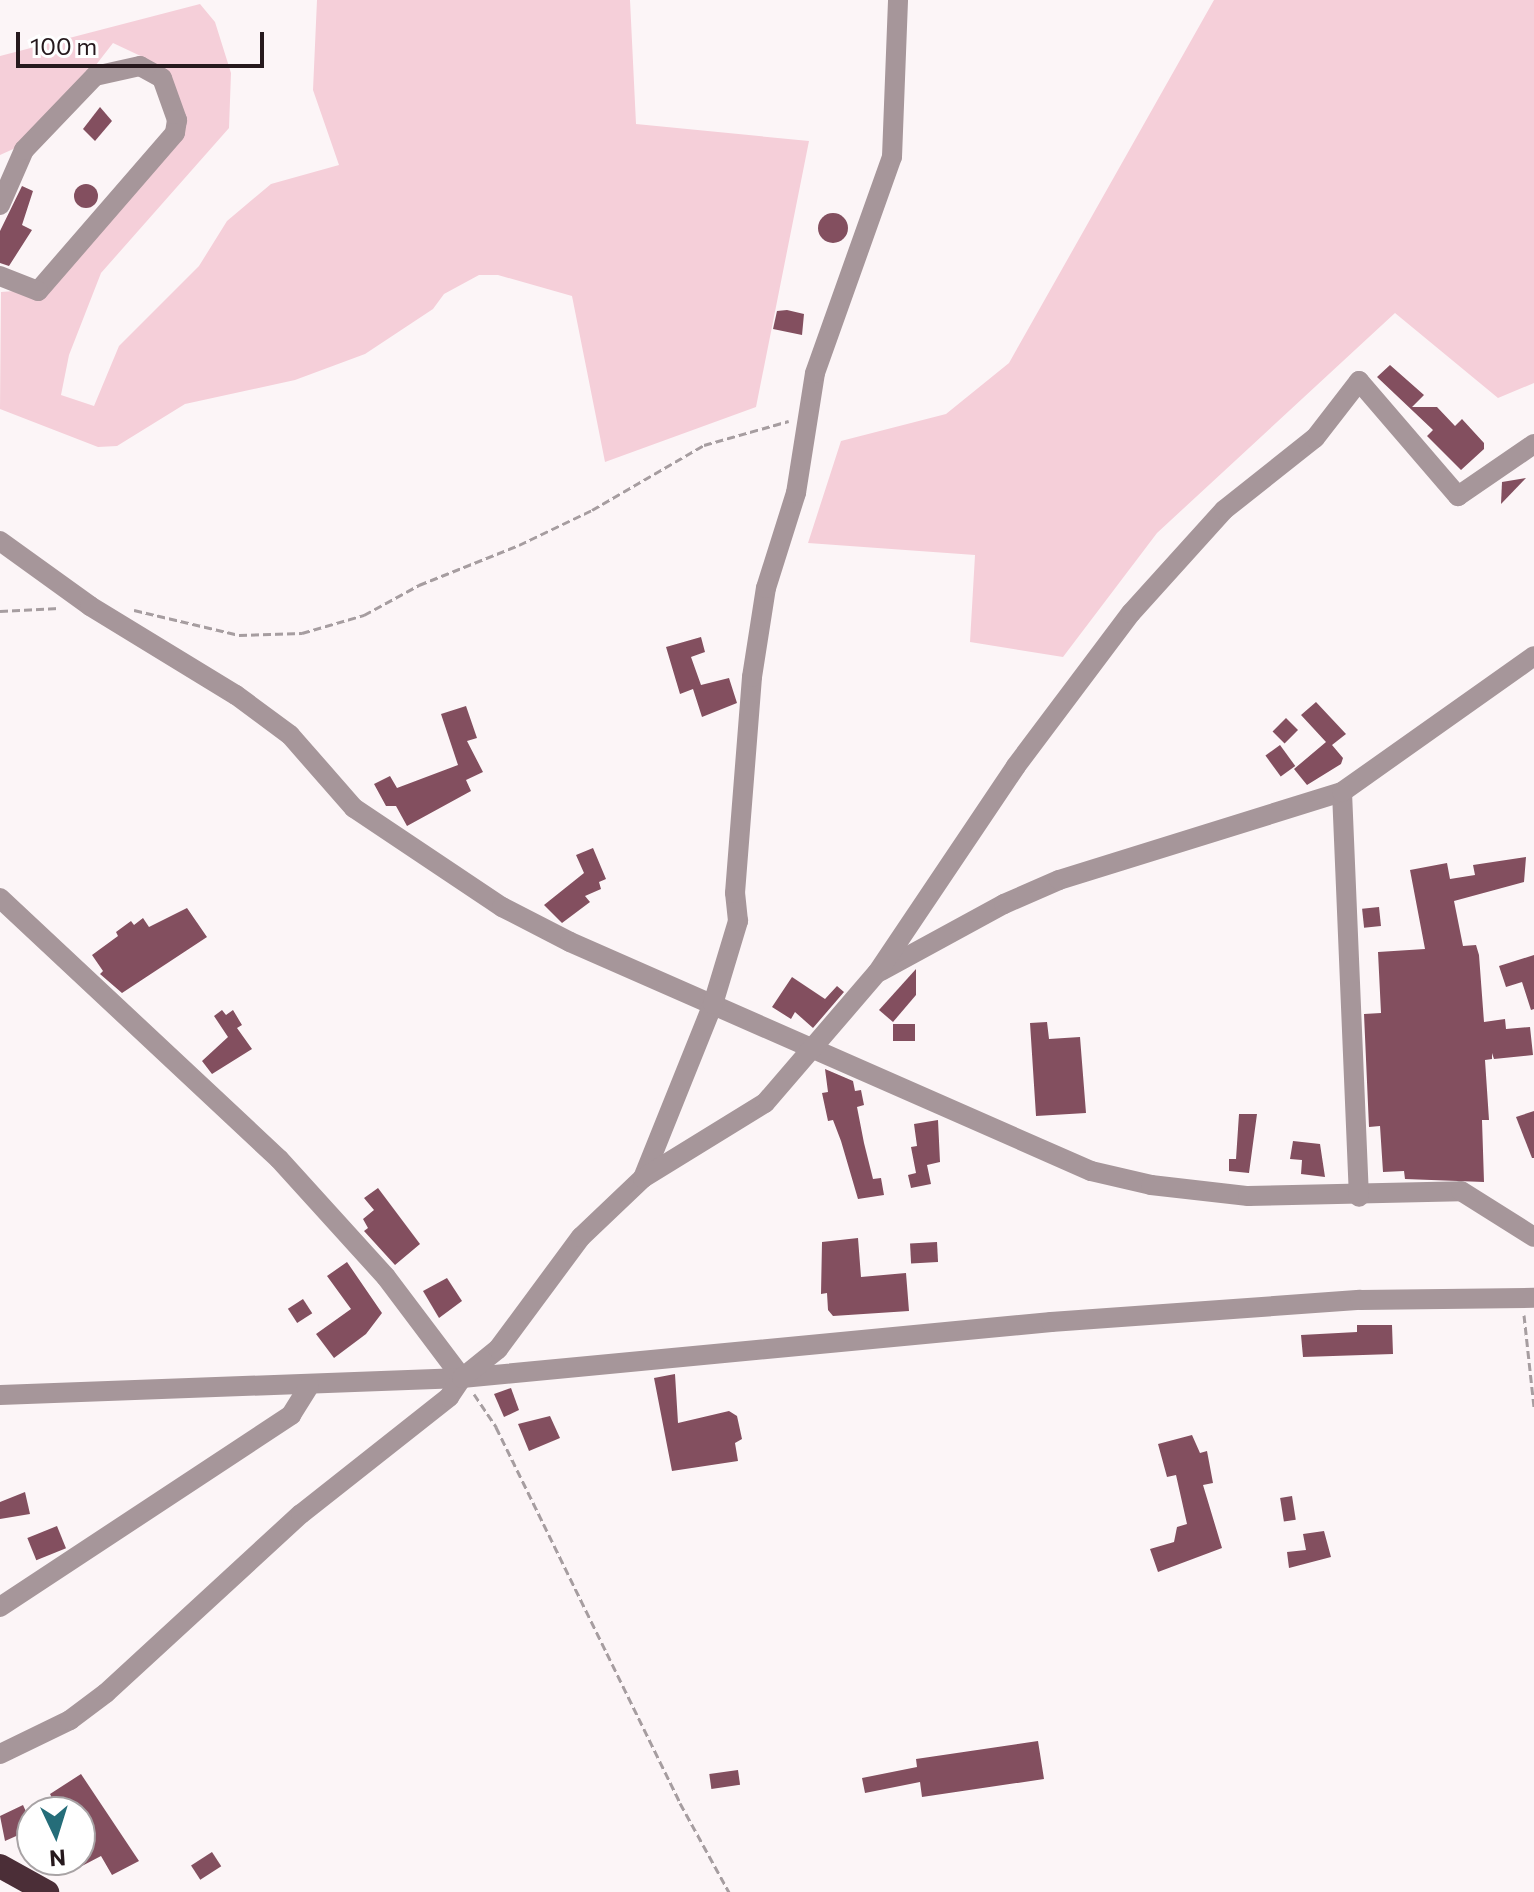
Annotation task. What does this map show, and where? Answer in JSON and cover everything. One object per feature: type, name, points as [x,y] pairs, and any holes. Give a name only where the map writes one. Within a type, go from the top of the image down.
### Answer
[{"type":"highway","points":[[0,1866],[47,1892]]},
{"type":"street","points":[[643,1178],[713,1004],[738,921],[735,893],[761,619],[796,493],[804,417],[836,311],[892,157],[898,0]]},
{"type":"street","points":[[0,205],[24,150],[95,76],[140,66],[162,78],[177,120],[175,133],[38,291],[0,276]]},
{"type":"street","points":[[0,1754],[70,1720],[106,1693],[301,1514],[449,1397],[462,1378],[498,1349],[581,1237],[643,1178],[765,1103],[816,1050],[877,973],[1016,766],[1131,613],[1224,510],[1315,438],[1359,381],[1458,496],[1534,444]]},
{"type":"street","points":[[0,541],[90,606],[236,695],[290,735],[354,808],[502,907],[713,1004],[1091,1171],[1212,1192],[1359,1197],[1461,1191],[1534,1237]]},
{"type":"street","points":[[877,973],[1059,880],[1342,792],[1534,656]]},
{"type":"street","points":[[1342,792],[1359,1197]]},
{"type":"street","points":[[0,898],[279,1159],[386,1277],[462,1378]]},
{"type":"street","points":[[0,1395],[462,1378],[1051,1322],[1360,1300],[1528,1299]]},
{"type":"street","points":[[0,1607],[291,1415],[309,1386]]},
{"type":"path","points":[[133,610],[239,635],[302,633],[364,615],[419,585],[543,533],[704,445],[804,417]]},
{"type":"path","points":[[0,611],[90,606]]},
{"type":"path","points":[[1528,1299],[1534,1407]]},
{"type":"path","points":[[462,1378],[496,1427],[680,1803],[729,1892]]},
{"type":"shaded area","points":[[317,0],[630,0],[636,124],[809,141],[756,407],[605,462],[572,296],[498,275],[479,275],[444,294],[433,309],[365,354],[295,380],[185,404],[117,446],[98,447],[0,409],[1,292],[41,289],[174,129],[147,59],[113,43],[40,137],[0,155],[0,56],[200,4],[215,22],[231,73],[229,128],[101,273],[69,355],[61,395],[94,406],[119,346],[199,266],[227,221],[271,184],[339,165],[313,90]]},
{"type":"shaded area","points":[[1214,0],[1534,0],[1534,383],[1498,398],[1395,313],[1157,533],[1063,657],[970,642],[975,555],[808,543],[841,441],[946,414],[1009,363]]},
{"type":"building","points":[[100,107],[112,121],[95,141],[83,129]]},
{"type":"building","points":[[86,184],[97,191],[98,196],[91,207],[86,208],[75,201],[74,196],[81,185]]},
{"type":"building","points":[[22,186],[33,191],[22,225],[32,230],[9,266],[0,263],[0,231]]},
{"type":"building","points":[[833,213],[839,214],[847,222],[847,234],[839,242],[833,243],[827,242],[819,234],[818,228],[819,222],[827,214]]},
{"type":"building","points":[[777,311],[804,314],[802,335],[773,329]]},
{"type":"building","points":[[1390,365],[1424,395],[1412,407],[1437,407],[1455,426],[1462,419],[1484,443],[1484,449],[1461,470],[1427,436],[1433,430],[1377,377]]},
{"type":"building","points":[[1526,478],[1501,504],[1502,482]]},
{"type":"building","points":[[701,637],[705,652],[691,657],[701,685],[729,678],[737,703],[702,717],[693,689],[680,694],[666,647]]},
{"type":"building","points":[[1316,702],[1346,734],[1332,745],[1343,758],[1341,764],[1307,785],[1294,769],[1326,742],[1301,715]]},
{"type":"building","points":[[466,706],[477,738],[467,741],[483,772],[466,780],[471,791],[407,826],[396,806],[386,806],[374,784],[390,776],[397,788],[458,765],[441,714]]},
{"type":"building","points":[[1286,718],[1298,730],[1285,743],[1273,731]]},
{"type":"building","points":[[1280,745],[1295,766],[1281,777],[1265,756]]},
{"type":"building","points":[[593,848],[606,879],[599,882],[601,889],[585,896],[590,902],[562,923],[544,905],[584,873],[576,855]]},
{"type":"building","points":[[1526,857],[1524,882],[1454,901],[1463,946],[1476,945],[1479,955],[1484,1022],[1505,1019],[1506,1029],[1530,1027],[1533,1055],[1494,1059],[1492,1053],[1492,1059],[1485,1060],[1489,1120],[1482,1120],[1484,1182],[1405,1179],[1404,1171],[1383,1172],[1380,1126],[1369,1127],[1364,1014],[1381,1013],[1378,952],[1425,949],[1410,870],[1447,863],[1450,879],[1475,875],[1473,865]]},
{"type":"building","points":[[1379,907],[1381,926],[1364,928],[1362,909]]},
{"type":"building","points":[[187,908],[207,937],[122,993],[100,974],[103,971],[92,955],[118,936],[116,932],[131,921],[134,925],[143,918],[149,927]]},
{"type":"building","points":[[1534,955],[1534,1009],[1531,1010],[1522,982],[1506,987],[1499,966]]},
{"type":"building","points":[[916,969],[916,995],[893,1022],[879,1010]]},
{"type":"building","points":[[792,977],[825,999],[837,986],[844,992],[813,1028],[795,1012],[791,1019],[772,1007]]},
{"type":"building","points":[[222,1010],[226,1015],[233,1010],[242,1025],[237,1028],[252,1049],[212,1074],[202,1061],[228,1037],[214,1016]]},
{"type":"building","points":[[1047,1022],[1049,1039],[1080,1037],[1086,1113],[1036,1116],[1030,1023]]},
{"type":"building","points":[[893,1024],[915,1024],[915,1041],[893,1041]]},
{"type":"building","points":[[825,1069],[853,1081],[855,1091],[861,1090],[864,1105],[857,1107],[864,1143],[873,1179],[881,1178],[884,1195],[858,1199],[833,1120],[828,1121],[822,1093],[828,1092]]},
{"type":"building","points":[[1534,1111],[1534,1158],[1532,1158],[1516,1117]]},
{"type":"building","points":[[1239,1114],[1257,1114],[1249,1173],[1229,1171],[1229,1159],[1236,1159]]},
{"type":"building","points":[[938,1120],[940,1162],[927,1165],[931,1184],[911,1188],[908,1175],[916,1173],[911,1147],[917,1146],[914,1124]]},
{"type":"building","points":[[1293,1141],[1320,1144],[1325,1177],[1301,1174],[1302,1160],[1290,1159]]},
{"type":"building","points":[[378,1188],[420,1244],[395,1265],[364,1231],[368,1228],[363,1219],[374,1210],[364,1198]]},
{"type":"building","points":[[858,1238],[861,1277],[906,1273],[909,1311],[833,1316],[828,1310],[827,1293],[821,1294],[822,1242]]},
{"type":"building","points":[[937,1242],[938,1262],[911,1263],[910,1243]]},
{"type":"building","points":[[347,1262],[382,1313],[366,1334],[334,1358],[316,1334],[351,1309],[327,1276]]},
{"type":"building","points":[[447,1278],[462,1301],[439,1318],[423,1291]]},
{"type":"building","points":[[303,1299],[312,1313],[297,1323],[288,1309]]},
{"type":"building","points":[[1357,1325],[1392,1325],[1393,1354],[1303,1357],[1301,1335],[1357,1332]]},
{"type":"building","points":[[675,1374],[678,1423],[729,1411],[737,1416],[742,1439],[735,1443],[738,1461],[672,1471],[654,1378]]},
{"type":"building","points":[[511,1388],[519,1410],[504,1417],[494,1394]]},
{"type":"building","points":[[550,1416],[560,1438],[529,1451],[518,1424]]},
{"type":"building","points":[[1192,1435],[1200,1453],[1207,1451],[1213,1483],[1203,1485],[1222,1548],[1158,1572],[1150,1549],[1174,1542],[1177,1527],[1187,1524],[1176,1475],[1167,1477],[1158,1444]]},
{"type":"building","points":[[25,1492],[30,1514],[0,1519],[0,1502]]},
{"type":"building","points":[[1292,1496],[1296,1520],[1284,1522],[1280,1498]]},
{"type":"building","points":[[57,1526],[66,1548],[36,1560],[27,1538]]},
{"type":"building","points":[[1324,1531],[1331,1557],[1289,1568],[1287,1552],[1306,1550],[1303,1534]]},
{"type":"building","points":[[1038,1741],[1044,1779],[922,1797],[920,1782],[865,1793],[862,1778],[917,1767],[916,1759]]},
{"type":"building","points":[[738,1770],[740,1785],[711,1789],[709,1774]]},
{"type":"building","points":[[81,1774],[96,1796],[51,1796]]},
{"type":"building","points":[[96,1796],[139,1861],[112,1875],[101,1856],[96,1859]]},
{"type":"building","points":[[16,1808],[16,1836],[5,1841],[0,1816]]},
{"type":"building","points":[[212,1852],[221,1866],[200,1880],[191,1866]]}]
